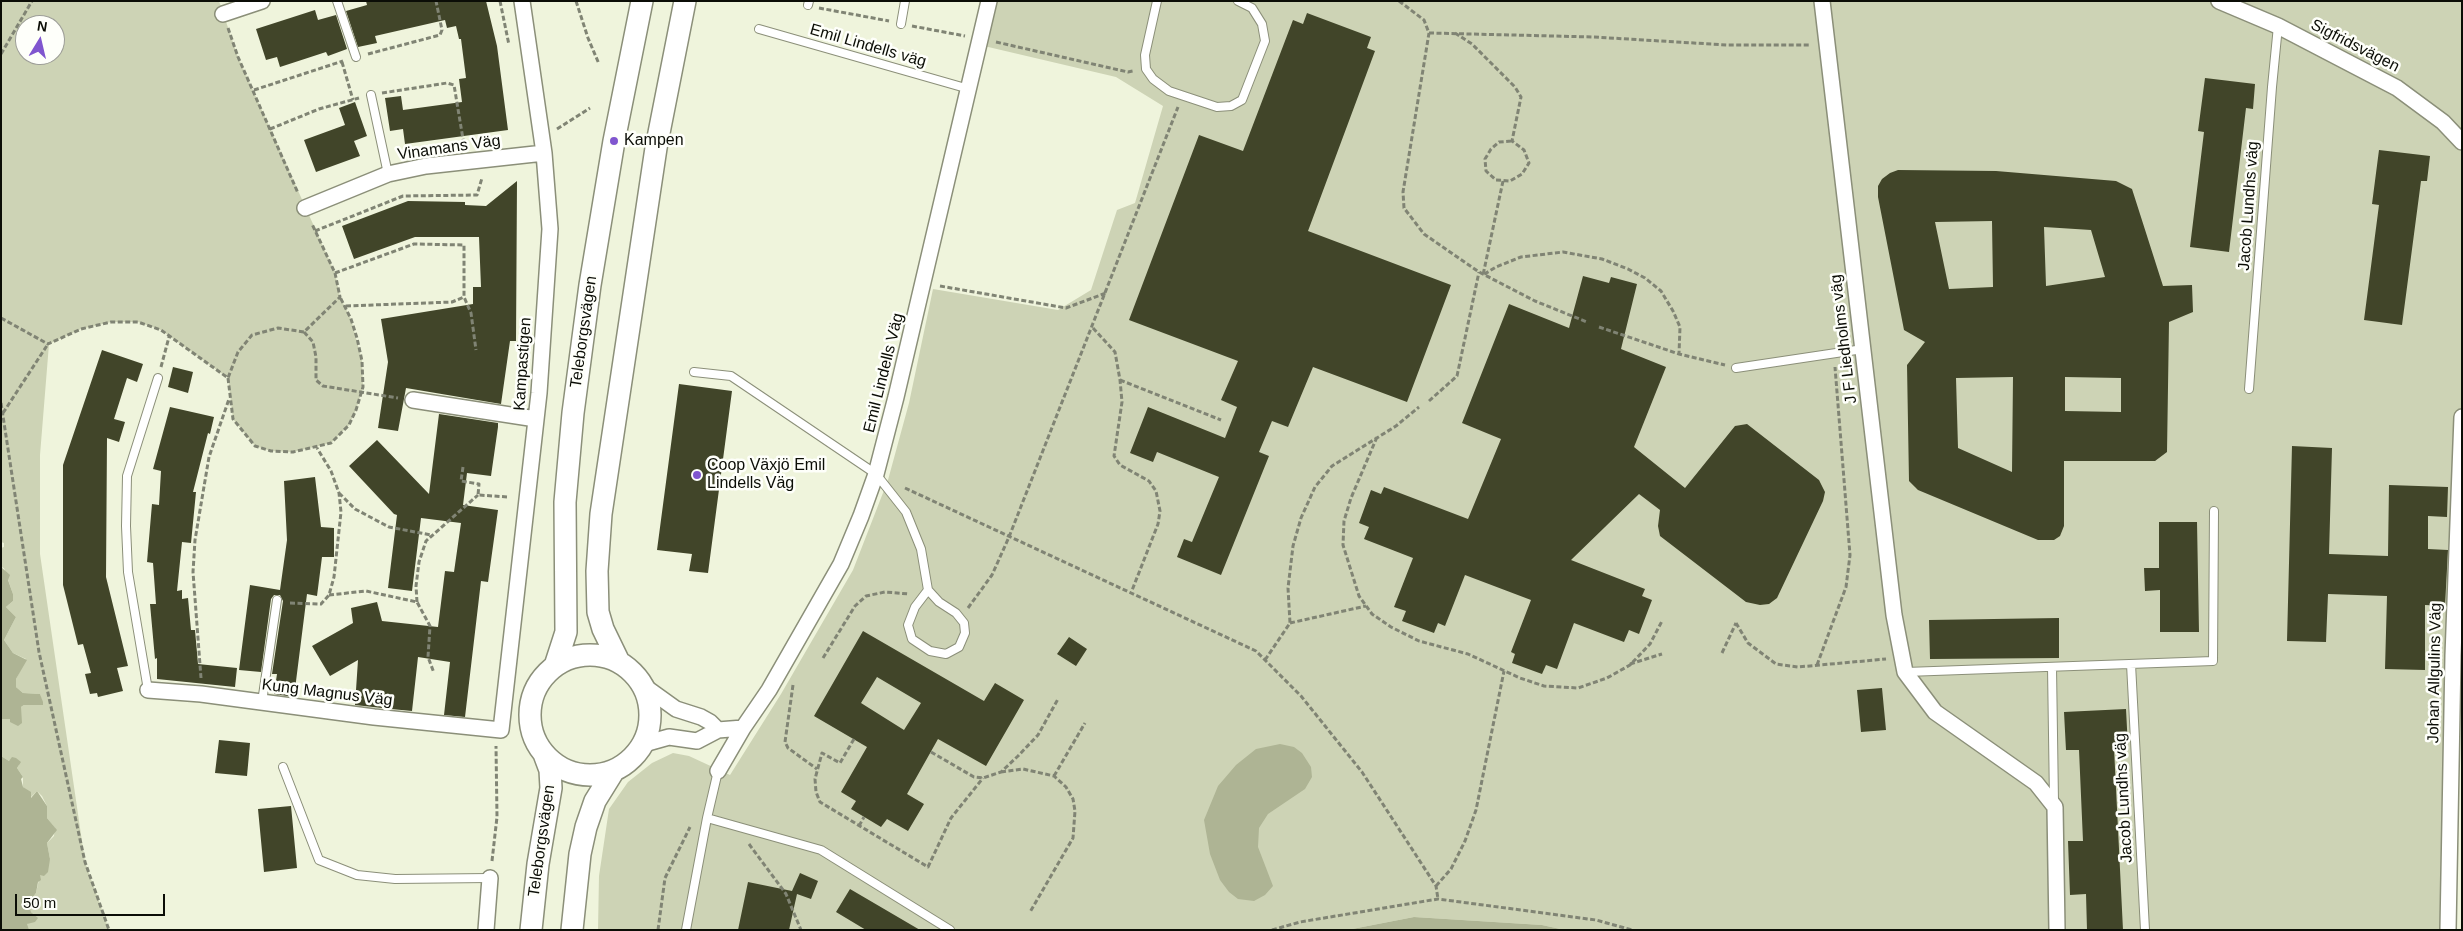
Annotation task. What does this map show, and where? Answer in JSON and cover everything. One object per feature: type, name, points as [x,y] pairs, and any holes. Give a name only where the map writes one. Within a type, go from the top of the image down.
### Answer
[{"type":"main road","name":"Teleborgsvägen","points":[[555,666],[566,632],[565,502],[573,413],[595,256],[614,140],[642,1]]},
{"type":"main road","points":[[619,662],[603,629],[598,612],[597,571],[600,522],[656,148],[685,1]]},
{"type":"main road","points":[[586,655],[603,656],[619,662],[633,672],[644,686],[649,700],[651,715],[649,730],[644,744],[630,761],[613,772],[598,776],[575,774],[555,764],[544,754],[531,729],[530,715],[537,687],[555,666],[570,658],[586,655]]},
{"type":"main road","name":"Teleborgsvägen","points":[[531,930],[538,864],[551,788],[550,770],[544,754]]},
{"type":"main road","points":[[572,930],[580,854],[586,826],[595,801],[613,772]]},
{"type":"street","points":[[223,14],[262,1]]},
{"type":"street","name":"Kampastigen","points":[[496,730],[536,419],[550,229],[543,145],[522,1]]},
{"type":"street","name":"Emil Lindells Väg","points":[[718,771],[743,728],[769,690],[841,564],[876,474],[924,283],[989,1]]},
{"type":"street","name":"J F Liedholms väg","points":[[1822,1],[1894,615],[1903,665],[1935,712],[2036,783],[2054,807]]},
{"type":"street","name":"Sigfridsvägen","points":[[2218,1],[2241,6],[2397,88],[2443,122],[2462,142]]},
{"type":"street","name":"Vinamans Väg","points":[[305,208],[388,174],[426,166],[487,159],[543,145]]},
{"type":"street","points":[[414,400],[536,419]]},
{"type":"street","name":"Johan Allgulins Väg","points":[[2448,930],[2453,656],[2462,417]]},
{"type":"street","points":[[644,686],[676,709],[701,717],[718,730]]},
{"type":"street","name":"Kung Magnus Väg","points":[[148,690],[201,694],[496,730]]},
{"type":"street","points":[[644,744],[669,738],[697,741],[718,730],[743,728]]},
{"type":"street","points":[[2054,807],[2057,930]]},
{"type":"street","points":[[486,930],[490,878]]},
{"type":"lane","points":[[337,1],[356,57]]},
{"type":"lane","points":[[901,24],[905,1]]},
{"type":"lane","points":[[1157,1],[1145,55],[1146,69],[1153,79],[1169,91],[1217,107],[1231,106],[1242,100],[1265,41],[1262,24],[1252,8],[1238,1]]},
{"type":"lane","name":"Jacob Lundhs väg","points":[[2249,389],[2278,26]]},
{"type":"lane","name":"Emil Lindells väg","points":[[759,29],[969,89]]},
{"type":"lane","points":[[371,94],[388,174]]},
{"type":"lane","points":[[1736,368],[1862,349]]},
{"type":"lane","points":[[694,372],[731,376],[876,474],[906,512],[921,549],[928,590],[938,602],[956,613],[964,623],[966,633],[959,647],[946,654],[930,651],[912,639],[908,625],[928,590]]},
{"type":"lane","points":[[148,690],[128,572],[126,526],[127,476],[158,378]]},
{"type":"lane","points":[[1903,665],[2052,667],[2213,661],[2214,511]]},
{"type":"lane","points":[[262,702],[277,600]]},
{"type":"lane","name":"Jacob Lundhs väg","points":[[2130,664],[2145,930]]},
{"type":"lane","points":[[2052,667],[2054,807]]},
{"type":"lane","points":[[284,767],[319,860],[358,875],[386,878],[490,878]]},
{"type":"lane","points":[[686,930],[707,818],[718,771]]},
{"type":"lane","points":[[707,818],[821,850],[950,930]]},
{"type":"path","points":[[1,54],[32,1]]},
{"type":"path","points":[[500,1],[510,54]]},
{"type":"path","points":[[576,1],[599,64]]},
{"type":"path","points":[[1398,1],[1424,20],[1429,33],[1403,192],[1404,208],[1424,234],[1479,272],[1535,301],[1587,322]]},
{"type":"path","points":[[808,3],[1128,72],[1146,69]]},
{"type":"path","points":[[223,14],[238,57],[315,231],[336,273],[340,297],[346,306],[362,361],[362,394],[349,425],[331,443],[293,452],[271,451],[255,446],[233,419],[228,378],[238,352],[252,335],[278,328],[304,332],[313,342],[316,357],[316,380],[323,386],[362,394],[414,400]]},
{"type":"path","points":[[1429,33],[1594,36],[1727,45],[1827,45]]},
{"type":"path","points":[[1454,33],[1472,44],[1515,87],[1521,97],[1512,141]]},
{"type":"path","points":[[342,61],[353,100]]},
{"type":"path","points":[[960,618],[992,575],[1009,537],[1107,292],[1182,95]]},
{"type":"path","points":[[543,145],[590,108]]},
{"type":"path","points":[[1512,141],[1524,150],[1528,163],[1522,174],[1510,181],[1496,180],[1486,171],[1485,159],[1491,149],[1500,142],[1512,141]]},
{"type":"path","points":[[315,231],[403,196],[477,195],[487,159]]},
{"type":"path","points":[[1484,275],[1503,181]]},
{"type":"path","points":[[336,273],[414,244],[464,245],[464,298],[470,313],[476,350]]},
{"type":"path","points":[[1484,275],[1496,267],[1521,257],[1540,253],[1581,253],[1619,265],[1645,278],[1661,291],[1680,327],[1680,354]]},
{"type":"path","points":[[1429,400],[1457,376],[1479,272]]},
{"type":"path","points":[[924,283],[1066,308],[1107,292]]},
{"type":"path","points":[[304,332],[340,297]]},
{"type":"path","points":[[346,306],[452,302],[464,298]]},
{"type":"path","points":[[1,318],[48,344]]},
{"type":"path","points":[[3,413],[48,344],[81,329],[111,322],[138,322],[161,330],[228,378]]},
{"type":"path","points":[[1599,327],[1680,354],[1736,368]]},
{"type":"path","points":[[1092,328],[1115,352],[1120,380],[1122,402],[1114,456],[1125,469],[1149,481],[1156,491],[1160,511],[1158,524],[1131,593]]},
{"type":"path","points":[[158,378],[170,336]]},
{"type":"path","points":[[1817,665],[1846,587],[1850,555],[1834,353]]},
{"type":"path","points":[[517,416],[521,379]]},
{"type":"path","points":[[1120,380],[1221,420]]},
{"type":"path","points":[[201,694],[200,640],[193,572],[195,540],[209,457],[229,398]]},
{"type":"path","points":[[1,403],[39,652],[85,862],[109,930]]},
{"type":"path","points":[[1265,660],[1290,623],[1288,588],[1293,546],[1301,518],[1315,487],[1332,466],[1419,407]]},
{"type":"path","points":[[1377,437],[1351,498],[1344,521],[1343,537],[1343,545],[1359,596],[1372,614],[1398,631],[1419,641],[1468,654],[1504,671],[1544,686],[1578,688],[1607,678],[1630,665],[1662,654]]},
{"type":"path","points":[[277,600],[321,604],[329,595],[334,577],[340,534],[341,512],[339,493],[331,471],[316,448]]},
{"type":"path","points":[[434,673],[428,657],[430,626],[417,602],[416,586],[419,562],[426,541],[478,495],[480,484],[461,481],[463,467]]},
{"type":"path","points":[[876,474],[1256,651],[1301,696],[1362,772],[1436,886],[1438,899]]},
{"type":"path","points":[[507,507],[509,488]]},
{"type":"path","points":[[339,493],[356,509],[389,527],[432,536]]},
{"type":"path","points":[[478,495],[508,497]]},
{"type":"path","points":[[329,595],[366,591],[417,602]]},
{"type":"path","points":[[823,658],[855,606],[866,596],[885,592],[906,593],[920,601]]},
{"type":"path","points":[[1290,623],[1366,606]]},
{"type":"path","points":[[1630,665],[1650,644],[1662,621]]},
{"type":"path","points":[[1722,653],[1736,623],[1748,644],[1776,664],[1903,665]]},
{"type":"path","points":[[1436,886],[1451,869],[1465,841],[1476,810],[1504,671]]},
{"type":"path","points":[[793,680],[786,742],[788,748],[816,769]]},
{"type":"path","points":[[1001,772],[1038,735],[1058,700]]},
{"type":"path","points":[[1054,776],[1085,723]]},
{"type":"path","points":[[490,878],[497,817],[496,730]]},
{"type":"path","points":[[854,739],[840,763],[822,754],[816,769],[816,792],[820,802],[928,867],[951,818],[983,778]]},
{"type":"path","points":[[931,752],[974,777],[983,778],[1001,772],[1023,769],[1054,776],[1066,787],[1073,799],[1076,811],[1074,832],[1065,854],[1030,912]]},
{"type":"path","points":[[858,826],[864,818]]},
{"type":"path","points":[[658,930],[665,878],[692,824]]},
{"type":"path","points":[[735,826],[786,894],[800,930]]},
{"type":"path","points":[[1272,930],[1300,922],[1438,899],[1596,920],[1632,930]]},
{"type":"shaded area","points":[[1,1],[219,1],[238,57],[335,273],[340,297],[351,319],[362,361],[363,387],[349,425],[331,443],[293,452],[271,451],[255,446],[233,419],[228,378],[161,330],[138,322],[111,322],[81,329],[49,344],[40,455],[40,554],[85,862],[109,930],[29,930],[27,928],[27,924],[36,916],[31,912],[29,902],[36,893],[40,875],[50,859],[47,843],[54,836],[55,828],[47,818],[47,806],[42,796],[37,791],[31,797],[31,794],[23,787],[23,777],[17,768],[19,765],[13,759],[9,761],[1,756],[1,719],[21,719],[21,707],[24,705],[43,705],[40,694],[23,693],[16,687],[16,679],[26,659],[13,653],[4,640],[16,617],[6,607],[13,601],[13,594],[4,568],[1,567],[1,548],[4,547],[4,543],[1,542]]},
{"type":"shaded area","points":[[994,1],[2462,1],[2462,417],[2448,930],[1565,930],[1542,925],[1414,917],[1347,930],[598,930],[599,876],[609,809],[628,782],[652,763],[673,753],[689,756],[730,775],[781,694],[853,570],[888,480],[909,403],[933,289],[1058,310],[1091,290],[1117,210],[1135,203],[1163,106],[1116,77],[984,46]]},
{"type":"shaded area","points":[[1,567],[10,575],[8,580],[13,594],[13,601],[6,607],[16,617],[4,640],[13,653],[27,660],[16,679],[16,687],[23,693],[40,694],[43,702],[43,705],[24,705],[21,707],[22,723],[18,726],[10,722],[10,719],[1,719]]},
{"type":"shaded area","points":[[1280,744],[1294,747],[1302,753],[1311,767],[1312,777],[1305,789],[1268,814],[1259,828],[1258,847],[1273,886],[1265,895],[1254,901],[1238,899],[1229,892],[1220,880],[1210,854],[1204,820],[1218,786],[1236,765],[1256,749]]},
{"type":"shaded area","points":[[1,756],[9,761],[12,757],[21,762],[17,768],[23,777],[21,779],[23,787],[31,792],[31,798],[37,791],[47,806],[47,818],[57,830],[47,843],[50,859],[48,872],[44,876],[40,875],[41,880],[38,882],[36,893],[29,902],[31,912],[38,918],[35,922],[27,924],[29,930],[1,930]]},
{"type":"shaded area","points":[[1414,917],[1542,925],[1565,930],[1347,930]]},
{"type":"building","points":[[366,1],[486,1],[497,46],[508,130],[405,144],[403,129],[390,131],[385,98],[401,96],[403,110],[462,102],[459,79],[466,78],[461,39],[459,39],[456,26],[447,28],[445,20],[375,36],[377,43],[358,47],[346,11],[367,5]]},
{"type":"building","points":[[315,10],[318,20],[336,15],[347,49],[328,56],[326,52],[280,67],[277,57],[266,60],[256,29]]},
{"type":"building","points":[[1307,13],[1371,37],[1367,48],[1375,51],[1308,231],[1451,285],[1407,402],[1313,367],[1288,427],[1272,421],[1259,452],[1269,456],[1221,575],[1177,557],[1184,539],[1192,542],[1219,477],[1157,452],[1153,462],[1130,453],[1148,407],[1225,438],[1237,407],[1221,400],[1238,361],[1129,320],[1199,135],[1243,151],[1293,20],[1303,24]]},
{"type":"building","points":[[2205,78],[2255,84],[2253,109],[2246,108],[2229,252],[2190,247],[2204,132],[2198,131]]},
{"type":"building","points":[[355,102],[367,136],[354,141],[360,156],[316,172],[304,140],[345,125],[339,108]]},
{"type":"building","points":[[2379,150],[2430,156],[2427,181],[2421,181],[2402,325],[2364,320],[2379,205],[2372,204]]},
{"type":"building","points":[[1898,170],[1996,171],[2116,181],[2132,189],[2163,286],[2192,285],[2193,312],[2169,322],[2167,452],[2155,461],[2064,461],[2064,526],[2060,536],[2054,540],[2038,540],[1918,490],[1909,481],[1907,365],[1925,342],[1904,330],[1878,197],[1878,186],[1882,179]],"holes":[[[1992,221],[1993,287],[1949,289],[1935,222]],[[2044,227],[2091,230],[2105,277],[2046,286]],[[2013,377],[2012,472],[1958,448],[1956,378]],[[2065,377],[2121,378],[2121,412],[2065,411]]]},
{"type":"building","points":[[517,181],[516,341],[510,341],[501,404],[406,388],[398,431],[378,428],[388,362],[381,319],[473,304],[473,287],[481,287],[479,237],[415,237],[354,259],[342,226],[408,201],[465,202],[465,205],[486,206]]},
{"type":"building","points":[[1583,276],[1609,283],[1611,277],[1637,284],[1621,349],[1666,367],[1634,447],[1685,488],[1735,426],[1747,424],[1819,480],[1825,492],[1823,501],[1777,598],[1769,604],[1760,605],[1746,602],[1660,536],[1658,526],[1660,510],[1639,494],[1571,560],[1645,589],[1642,596],[1652,600],[1639,634],[1629,630],[1624,642],[1574,623],[1557,669],[1546,665],[1542,674],[1512,663],[1515,654],[1511,652],[1531,600],[1465,575],[1445,626],[1438,623],[1434,633],[1402,621],[1406,611],[1394,607],[1413,558],[1364,539],[1369,527],[1359,523],[1371,490],[1381,494],[1384,487],[1468,519],[1501,439],[1462,423],[1509,304],[1569,328]]},
{"type":"building","points":[[102,350],[143,364],[137,382],[127,378],[114,419],[125,422],[119,442],[107,438],[106,577],[128,666],[117,668],[123,691],[98,697],[97,693],[90,694],[85,674],[91,673],[83,644],[78,645],[63,585],[63,465]]},
{"type":"building","points":[[173,367],[193,372],[188,393],[168,387]]},
{"type":"building","points":[[679,384],[732,391],[708,573],[689,571],[692,554],[657,550]]},
{"type":"building","points":[[170,407],[214,417],[193,492],[196,492],[191,543],[182,542],[177,591],[182,590],[182,599],[188,598],[191,630],[195,630],[198,664],[237,668],[235,687],[157,679],[157,658],[155,659],[150,604],[156,604],[153,563],[147,562],[152,504],[159,505],[161,471],[153,469]]},
{"type":"building","points":[[439,414],[498,423],[491,476],[467,473],[463,505],[498,510],[488,582],[481,581],[465,717],[444,715],[450,662],[418,657],[412,711],[355,705],[358,660],[330,676],[312,646],[353,623],[351,608],[377,602],[382,621],[438,627],[445,571],[454,572],[461,523],[421,518],[412,591],[388,588],[397,515],[349,466],[377,440],[429,494]]},
{"type":"building","points":[[2292,446],[2332,448],[2329,554],[2388,556],[2389,485],[2448,487],[2447,517],[2428,516],[2428,549],[2448,550],[2445,606],[2425,605],[2425,670],[2385,669],[2387,596],[2328,594],[2326,642],[2287,641]]},
{"type":"building","points":[[315,477],[321,527],[334,528],[334,557],[322,557],[317,596],[307,594],[294,697],[274,694],[277,674],[272,674],[283,601],[280,595],[274,595],[271,599],[261,672],[239,670],[250,585],[280,590],[287,540],[284,481]]},
{"type":"building","points":[[2159,522],[2197,522],[2199,632],[2160,632],[2160,590],[2145,591],[2144,568],[2159,568]]},
{"type":"building","points":[[2059,618],[2059,658],[1930,659],[1929,620]]},
{"type":"building","points":[[863,631],[984,701],[995,683],[1024,700],[986,766],[938,739],[907,794],[924,804],[908,831],[887,819],[881,827],[851,809],[856,801],[841,792],[867,747],[814,716]],"holes":[[[877,677],[921,703],[904,730],[861,703]]]},
{"type":"building","points":[[1069,637],[1087,649],[1076,666],[1057,654]]},
{"type":"building","points":[[1882,688],[1886,730],[1861,732],[1857,690]]},
{"type":"building","points":[[2126,709],[2128,748],[2114,748],[2123,930],[2087,930],[2086,894],[2070,895],[2068,841],[2083,841],[2079,750],[2066,750],[2064,712]]},
{"type":"building","points":[[219,740],[250,743],[247,776],[215,773]]},
{"type":"building","points":[[291,806],[297,868],[264,872],[258,809]]},
{"type":"building","points":[[800,873],[818,881],[811,899],[797,894],[789,930],[738,930],[748,882],[792,891]]},
{"type":"building","points":[[850,889],[920,930],[866,930],[836,912]]},
{"type":"place","name":"Kampen","points":[[614,141]]},
{"type":"place","name":"Coop Växjö Emil Lindells Väg","points":[[697,475]]}]
